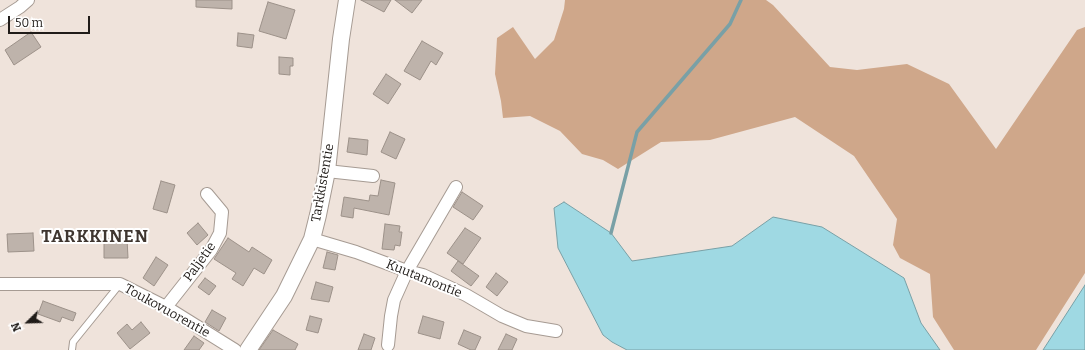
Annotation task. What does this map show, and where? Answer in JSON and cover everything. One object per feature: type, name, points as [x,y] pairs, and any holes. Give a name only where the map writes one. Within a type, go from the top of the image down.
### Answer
[{"type":"street","points":[[0,20],[28,0]]},
{"type":"street","name":"Tarkkistentie","points":[[248,350],[286,290],[312,239],[327,171],[340,39],[347,0]]},
{"type":"street","points":[[327,171],[373,176]]},
{"type":"street","points":[[388,345],[390,316],[394,300],[407,271],[456,187]]},
{"type":"street","name":"Paljetie","points":[[166,307],[211,250],[220,233],[222,212],[207,194]]},
{"type":"street","name":"Kuutamontie","points":[[312,239],[356,252],[407,271],[423,275],[466,295],[502,316],[526,326],[556,331]]},
{"type":"street","name":"Toukovuorentie","points":[[0,284],[120,284],[166,307],[234,350]]},
{"type":"lane","points":[[72,350],[73,342],[120,284]]},
{"type":"shaded area","points":[[565,0],[766,0],[773,5],[830,67],[857,70],[907,64],[949,84],[996,149],[1077,30],[1085,27],[1085,273],[1036,350],[954,350],[933,317],[930,274],[900,258],[893,245],[897,219],[854,156],[795,117],[710,140],[661,142],[618,169],[603,160],[582,154],[560,131],[530,116],[503,118],[495,74],[497,38],[513,27],[535,59],[554,40],[564,9]]},
{"type":"water","points":[[564,202],[611,233],[632,261],[732,246],[773,217],[822,227],[904,278],[921,323],[940,350],[627,350],[603,335],[558,248],[554,208]]},
{"type":"water","points":[[1085,285],[1085,350],[1043,350]]},
{"type":"building","points":[[196,0],[232,0],[232,9],[196,7]]},
{"type":"building","points":[[361,0],[391,0],[384,12]]},
{"type":"building","points":[[395,0],[422,0],[412,13]]},
{"type":"building","points":[[268,2],[295,10],[286,39],[259,31]]},
{"type":"building","points":[[31,32],[41,47],[14,65],[5,50]]},
{"type":"building","points":[[238,33],[254,35],[252,48],[237,46]]},
{"type":"building","points":[[422,41],[443,53],[436,65],[431,61],[420,80],[404,71]]},
{"type":"building","points":[[279,57],[293,58],[293,66],[290,66],[290,75],[279,74]]},
{"type":"building","points":[[386,74],[401,84],[388,104],[373,94]]},
{"type":"building","points":[[390,132],[405,139],[396,159],[381,152]]},
{"type":"building","points":[[349,138],[368,140],[367,155],[347,152]]},
{"type":"building","points":[[381,180],[395,183],[389,215],[354,208],[353,218],[341,216],[344,197],[369,201],[370,195],[378,196]]},
{"type":"building","points":[[161,181],[175,185],[167,213],[153,209]]},
{"type":"building","points":[[462,192],[483,206],[473,220],[453,207]]},
{"type":"building","points":[[198,223],[208,235],[197,245],[187,233]]},
{"type":"building","points":[[385,224],[400,226],[399,232],[402,232],[400,246],[395,245],[394,250],[382,249]]},
{"type":"building","points":[[465,228],[481,238],[463,264],[447,253]]},
{"type":"building","points":[[33,233],[34,251],[8,252],[7,234]]},
{"type":"building","points":[[127,238],[128,258],[104,258],[104,239]]},
{"type":"building","points":[[228,238],[249,252],[252,247],[272,260],[264,274],[254,268],[243,286],[232,279],[236,273],[214,259]]},
{"type":"building","points":[[327,252],[338,255],[335,270],[323,268]]},
{"type":"building","points":[[156,257],[168,265],[154,286],[143,278]]},
{"type":"building","points":[[458,261],[479,276],[471,286],[451,271]]},
{"type":"building","points":[[496,273],[508,282],[497,296],[486,287]]},
{"type":"building","points":[[205,278],[216,286],[209,295],[198,287]]},
{"type":"building","points":[[316,282],[333,287],[329,302],[311,299]]},
{"type":"building","points":[[43,301],[76,313],[73,321],[62,317],[60,322],[38,314]]},
{"type":"building","points":[[212,310],[226,318],[219,331],[205,322]]},
{"type":"building","points":[[310,316],[322,319],[318,333],[306,330]]},
{"type":"building","points":[[423,316],[444,322],[440,339],[418,333]]},
{"type":"building","points":[[141,322],[150,333],[130,349],[117,333],[127,324],[132,330]]},
{"type":"building","points":[[273,330],[298,344],[295,350],[259,350]]},
{"type":"building","points":[[464,330],[481,337],[475,350],[471,350],[458,344]]},
{"type":"building","points":[[364,334],[375,338],[371,350],[358,350]]},
{"type":"building","points":[[506,334],[517,339],[512,350],[498,350]]},
{"type":"building","points":[[194,336],[204,343],[199,350],[184,350]]},
{"type":"waterway","points":[[611,233],[637,132],[730,24],[741,0]]},
{"type":"district","name":"TARKKINEN","points":[[95,237]]}]
